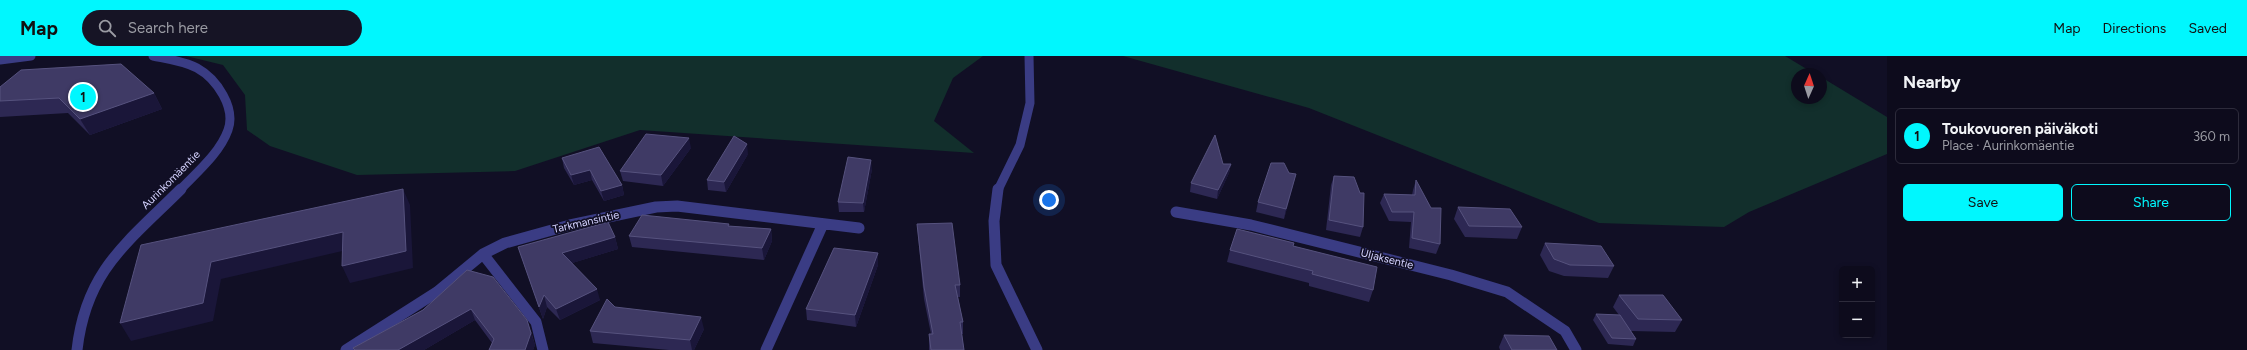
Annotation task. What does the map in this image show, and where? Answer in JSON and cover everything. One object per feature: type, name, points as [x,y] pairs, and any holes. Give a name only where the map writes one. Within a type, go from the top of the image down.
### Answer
[{"type":"street","points":[[0,60],[31,56]]},
{"type":"street","name":"Aurinkomäentie","points":[[77,350],[83,312],[110,260],[205,164],[223,140],[231,116],[222,92],[200,70],[172,60],[153,56]]},
{"type":"street","points":[[1029,56],[1030,103],[1020,145],[998,187],[994,221],[996,265],[1037,350]]},
{"type":"street","name":"Tarkmansintie","points":[[346,350],[437,292],[483,254],[505,243],[570,225],[656,207],[678,206],[859,228]]},
{"type":"street","name":"Uljaksentie","points":[[1176,212],[1251,225],[1451,275],[1507,292],[1566,331],[1576,350]]},
{"type":"street","points":[[766,350],[823,224]]},
{"type":"street","points":[[483,254],[536,322],[543,350]]},
{"type":"green space","points":[[186,56],[983,56],[953,78],[934,121],[974,153],[640,130],[515,171],[357,175],[270,146],[247,130],[245,95],[223,65]]},
{"type":"green space","points":[[1123,56],[1785,56],[1805,68],[1791,68],[1791,104],[1827,104],[1827,81],[1887,117],[1887,154],[1749,212],[1724,227],[1599,223],[1309,108]]},
{"type":"building","points":[[121,64],[154,93],[80,119],[59,98],[0,101],[0,87],[21,70]]},
{"type":"building","points":[[646,134],[689,138],[661,175],[620,171]]},
{"type":"building","points":[[1215,135],[1223,164],[1231,164],[1218,190],[1191,183]]},
{"type":"building","points":[[734,136],[747,144],[724,182],[707,180]]},
{"type":"building","points":[[599,147],[622,185],[601,191],[590,170],[571,175],[562,158]]},
{"type":"building","points":[[848,157],[871,160],[863,203],[838,202]]},
{"type":"building","points":[[1271,163],[1284,163],[1289,173],[1296,174],[1286,209],[1258,202]]},
{"type":"building","points":[[1334,176],[1354,177],[1360,193],[1364,193],[1363,227],[1329,220]]},
{"type":"building","points":[[1416,180],[1431,208],[1441,208],[1440,244],[1412,238],[1414,212],[1392,212],[1384,194],[1415,195]]},
{"type":"building","points":[[403,189],[406,251],[342,266],[343,232],[211,262],[203,303],[120,323],[141,245]]},
{"type":"building","points":[[1458,207],[1510,209],[1522,227],[1469,226]]},
{"type":"building","points":[[642,215],[729,224],[728,226],[771,229],[762,248],[629,236]]},
{"type":"building","points":[[608,222],[615,237],[562,253],[597,289],[556,309],[544,295],[539,307],[518,247]]},
{"type":"building","points":[[952,223],[960,285],[955,285],[963,322],[960,322],[964,350],[931,350],[929,334],[933,334],[924,287],[917,224]]},
{"type":"building","points":[[1237,229],[1294,243],[1293,246],[1377,267],[1373,290],[1312,274],[1313,271],[1230,250]]},
{"type":"building","points":[[1545,243],[1601,246],[1614,266],[1570,265],[1554,259]]},
{"type":"building","points":[[834,248],[878,253],[855,315],[806,309]]},
{"type":"building","points":[[467,270],[493,277],[527,320],[531,333],[525,350],[489,350],[494,339],[471,309],[398,350],[355,350],[353,348],[423,310]]},
{"type":"building","points":[[1619,295],[1663,295],[1682,320],[1638,319]]},
{"type":"building","points":[[607,299],[615,307],[701,317],[690,340],[590,331]]},
{"type":"building","points":[[1596,314],[1620,315],[1636,339],[1612,338]]},
{"type":"building","points":[[1504,335],[1549,336],[1557,350],[1512,350]]},
{"type":"place","name":"Toukovuoren päiväkoti","points":[[83,97]]}]
